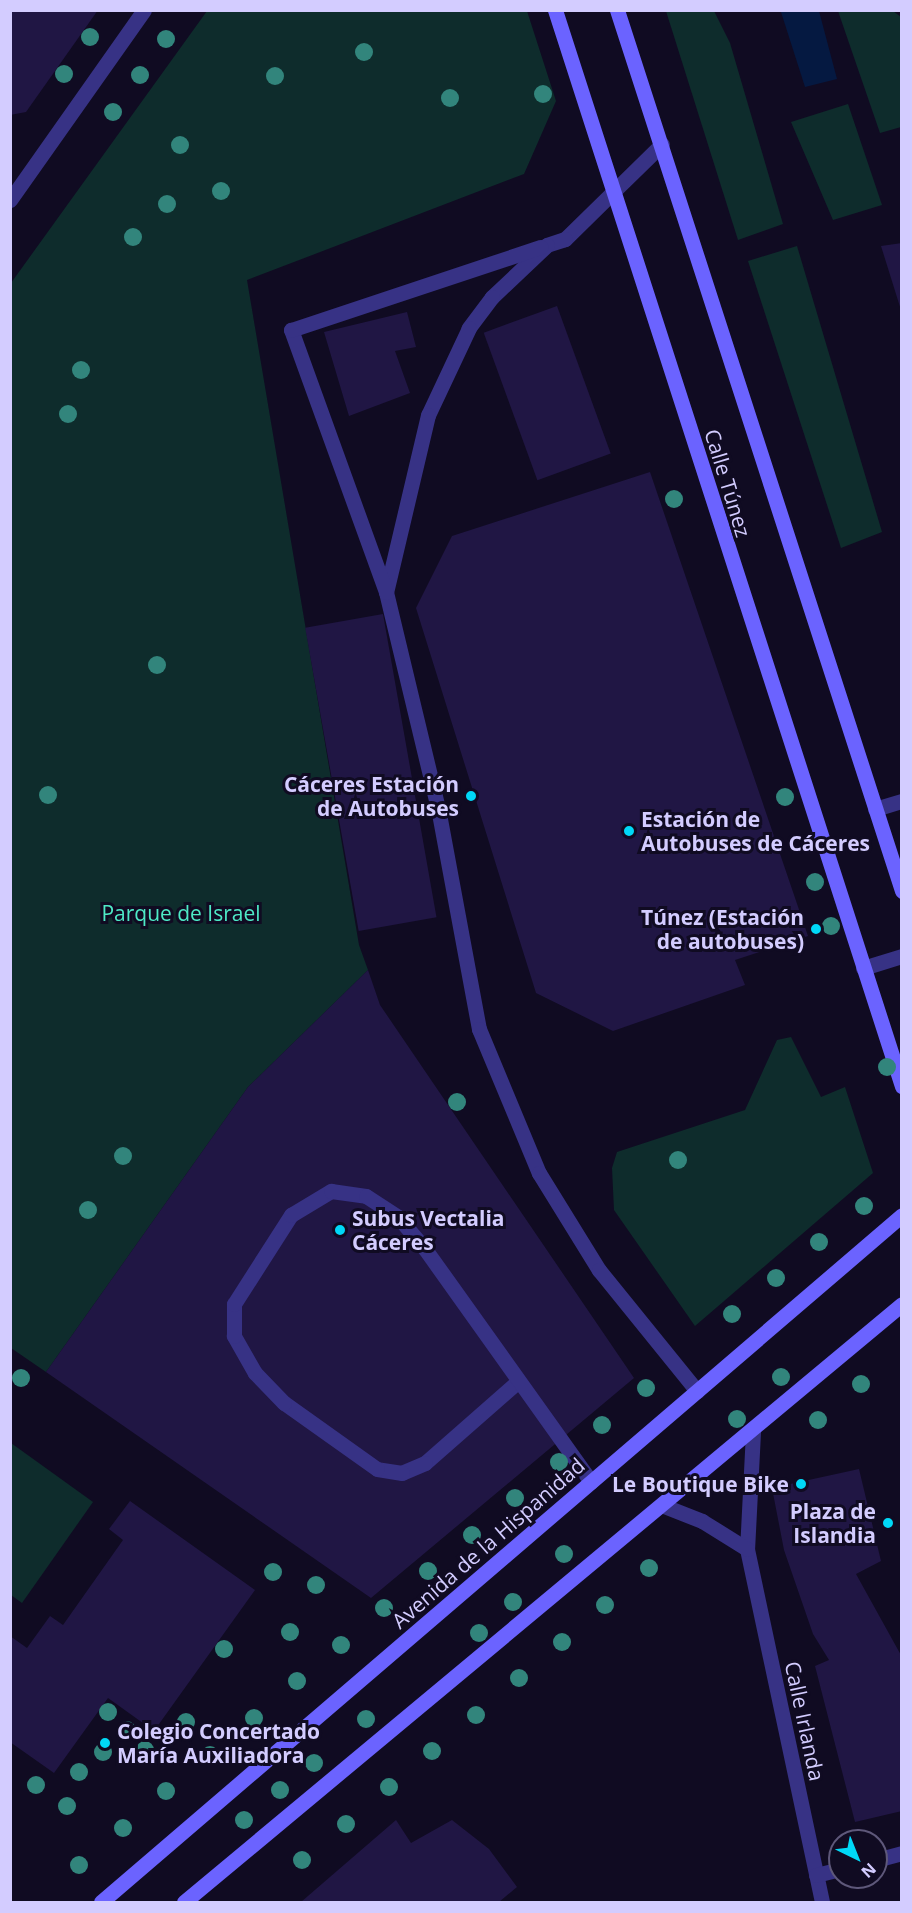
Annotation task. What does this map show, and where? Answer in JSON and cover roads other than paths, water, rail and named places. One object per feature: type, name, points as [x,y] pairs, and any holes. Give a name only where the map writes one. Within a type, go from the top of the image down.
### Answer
[{"type":"main road","name":"Calle Túnez","points":[[555,10],[902,1086]]},
{"type":"main road","name":"Calle Túnez","points":[[616,10],[662,144],[902,891]]},
{"type":"main road","name":"Avenida de la Hispanidad","points":[[101,1902],[902,1215]]},
{"type":"main road","points":[[184,1902],[753,1432],[902,1304]]},
{"type":"street","points":[[12,194],[144,10]]},
{"type":"street","points":[[662,144],[565,239],[291,330],[386,592],[438,808],[479,1029],[539,1173],[599,1270],[697,1391]]},
{"type":"street","points":[[386,592],[428,415],[469,328],[492,297],[547,245]]},
{"type":"street","points":[[875,809],[902,801]]},
{"type":"street","points":[[863,968],[902,956]]},
{"type":"street","points":[[516,1383],[425,1463],[402,1473],[377,1469],[284,1403],[255,1373],[234,1336],[234,1304],[291,1215],[331,1191],[366,1196],[398,1218],[425,1249],[516,1383],[591,1482]]},
{"type":"street","name":"Calle Irlanda","points":[[753,1432],[747,1549],[822,1902]]},
{"type":"street","points":[[664,1506],[702,1521],[747,1549]]},
{"type":"street","points":[[816,1875],[828,1872]]},
{"type":"water","points":[[819,11],[837,79],[805,87],[781,12]]},
{"type":"place","name":"Cáceres Estación de Autobuses","points":[[471,796]]},
{"type":"place","name":"Estación de Autobuses de Cáceres","points":[[629,831]]},
{"type":"place","name":"Túnez (Estación de autobuses)","points":[[816,929]]},
{"type":"place","name":"Subus Vectalia Cáceres","points":[[340,1230]]},
{"type":"place","name":"Le Boutique Bike","points":[[801,1484]]},
{"type":"place","name":"Plaza de Islandia","points":[[888,1523]]},
{"type":"place","name":"Colegio Concertado María Auxiliadora","points":[[105,1743]]},
{"type":"park label","name":"Parque de Israel","points":[[181,913]]}]
